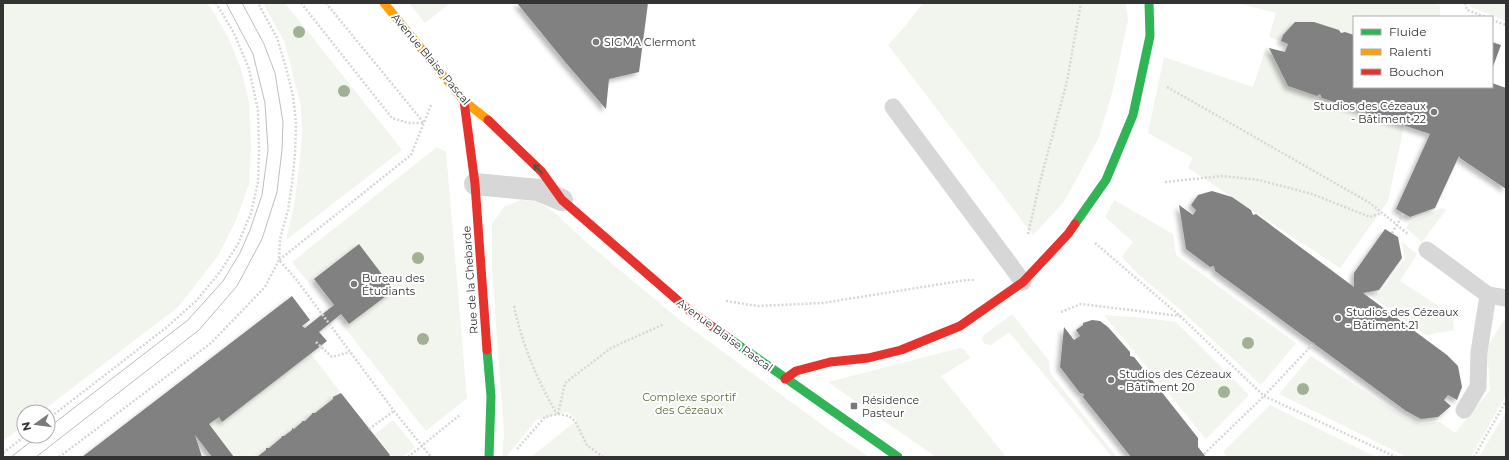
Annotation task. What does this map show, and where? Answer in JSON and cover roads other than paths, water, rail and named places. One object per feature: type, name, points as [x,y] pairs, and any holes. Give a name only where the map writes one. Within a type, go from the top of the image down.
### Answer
[{"type":"street","name":"Avenue Blaise Pascal","points":[[384,3],[464,101],[479,112],[542,172],[562,200],[690,311],[898,457]]},
{"type":"street","points":[[785,378],[796,371],[830,362],[868,358],[901,350],[960,326],[1026,279],[1075,226],[1106,180],[1133,114],[1150,36],[1149,3]]},
{"type":"street","name":"Rue de la Chebarde","points":[[464,101],[475,184],[491,396],[489,457]]},
{"type":"street","name":"Avenue Blaise Pascal","points":[[475,184],[538,190],[562,200]]},
{"type":"lane","points":[[893,107],[1026,279]]},
{"type":"lane","points":[[1426,250],[1488,295],[1506,298]]},
{"type":"lane","points":[[1464,410],[1478,387],[1479,352],[1488,295]]},
{"type":"tram line","points":[[56,422],[188,320],[223,281],[240,253],[250,230],[262,195],[268,150],[265,103],[253,54],[226,3]]},
{"type":"tram line","points":[[36,457],[199,330],[237,286],[262,239],[277,192],[282,150],[283,122],[275,73],[264,44],[242,3]]},
{"type":"tram line","points":[[11,457],[28,444]]},
{"type":"place","name":"SIGMA Clermont","points":[[596,42]]},
{"type":"place","name":"Studios des Cézeaux - Bâtiment 22","points":[[1434,112]]},
{"type":"place","name":"Bureau des Étudiants","points":[[354,284]]},
{"type":"place","name":"Studios des Cézeaux - Bâtiment 21","points":[[1338,318]]},
{"type":"place","name":"Studios des Cézeaux - Bâtiment 20","points":[[1111,380]]},
{"type":"place","name":"Résidence Pasteur","points":[[854,406]]},
{"type":"park label","name":"Complexe sportif des Cézeaux","points":[[689,403]]}]
